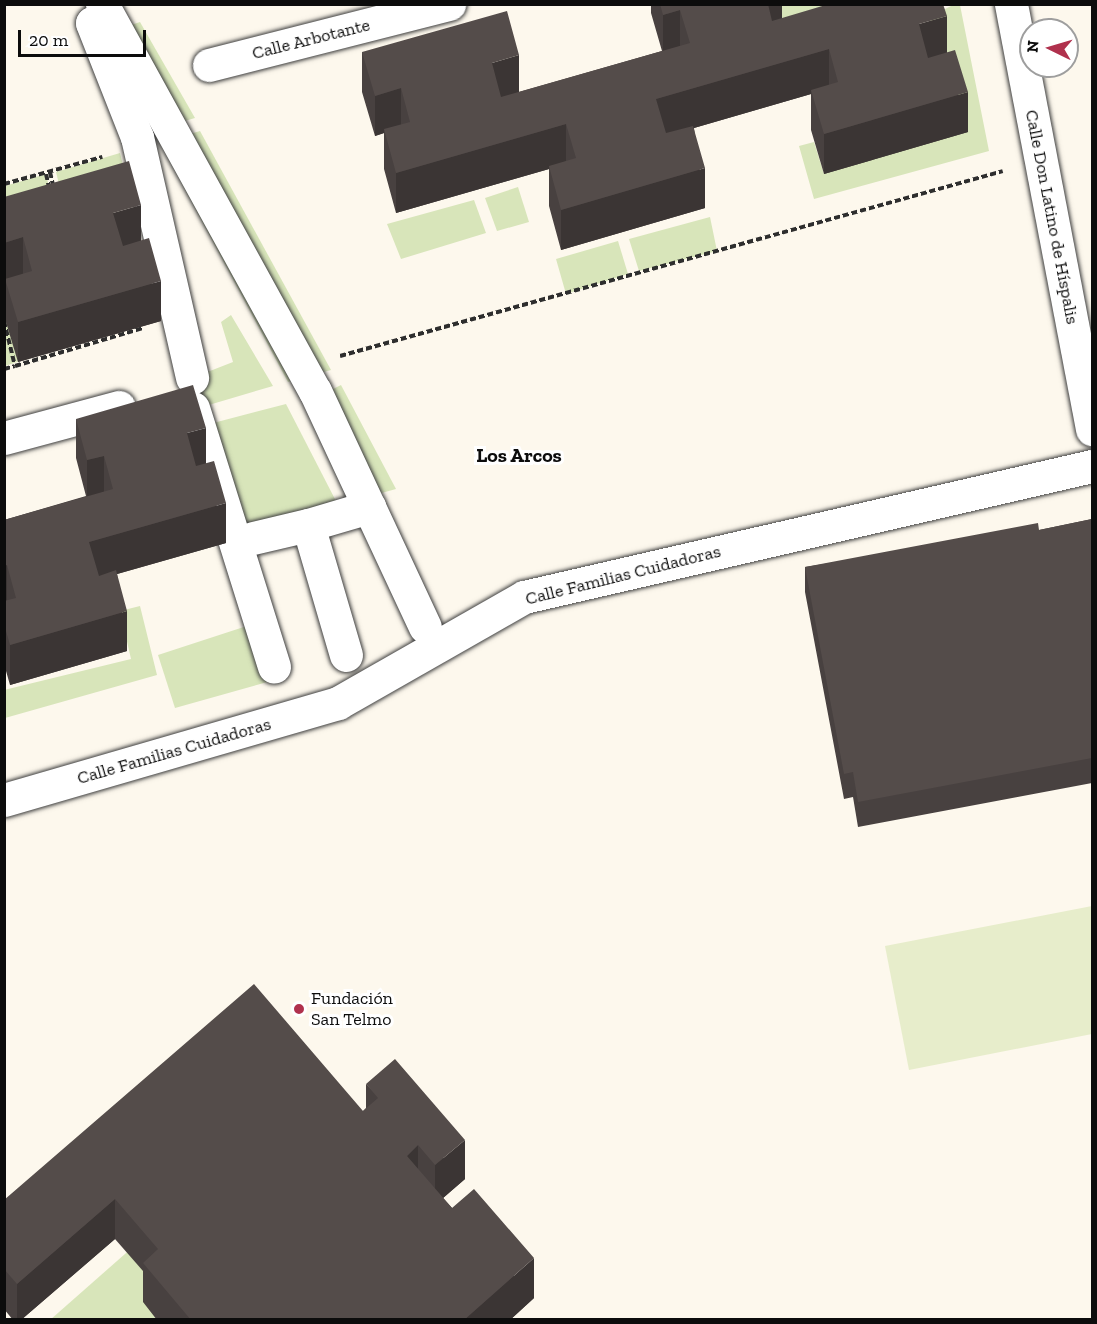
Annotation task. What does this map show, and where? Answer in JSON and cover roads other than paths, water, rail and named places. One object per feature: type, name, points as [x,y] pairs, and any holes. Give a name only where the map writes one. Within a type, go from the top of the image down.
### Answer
[{"type":"street","name":"Calle Arbotante","points":[[209,65],[449,4]]},
{"type":"street","name":"Calle Don Latino de Híspalis","points":[[1011,4],[1092,429]]},
{"type":"street","points":[[274,667],[174,390],[137,137],[92,23],[106,11],[302,367],[425,627]]},
{"type":"street","points":[[4,438],[174,390]]},
{"type":"street","name":"Calle Familias Cuidadoras","points":[[4,800],[338,704],[524,597],[1092,466]]},
{"type":"street","points":[[253,538],[369,507]]},
{"type":"street","points":[[308,525],[346,655]]},
{"type":"place","name":"Fundación San Telmo","points":[[299,1009]]},
{"type":"district","name":"Los Arcos","points":[[519,455]]}]
